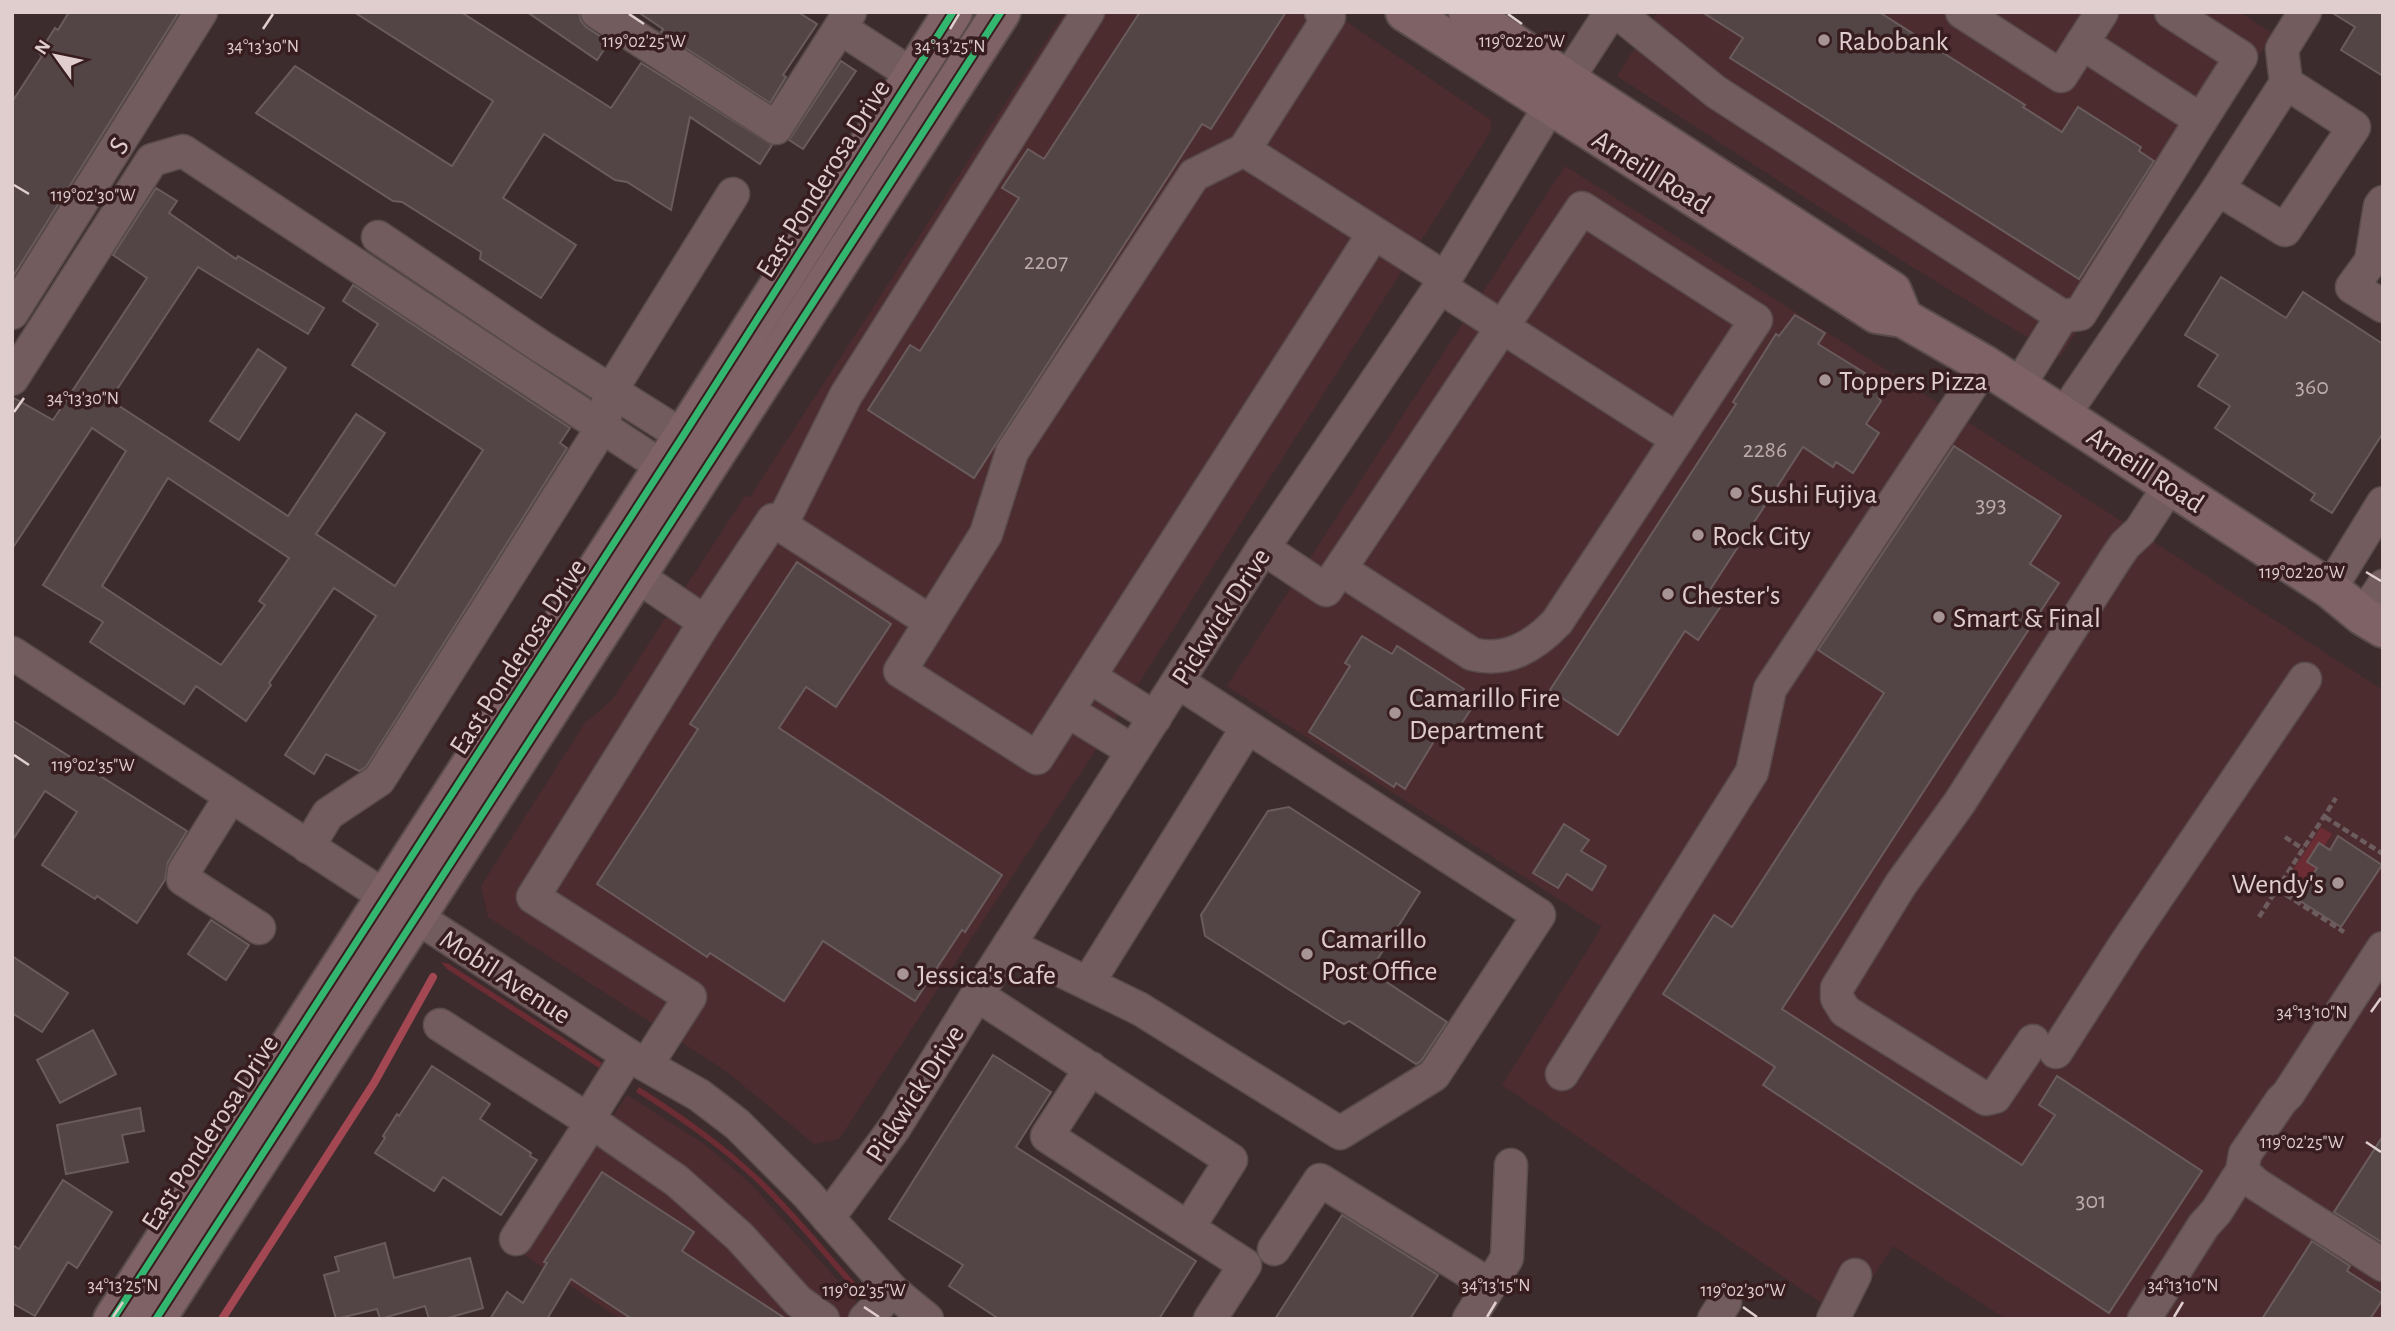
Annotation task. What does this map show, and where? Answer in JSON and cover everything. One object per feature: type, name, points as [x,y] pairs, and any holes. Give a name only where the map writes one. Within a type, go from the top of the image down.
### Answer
[{"type":"main road","name":"East Ponderosa Drive","points":[[156,1319],[673,452],[953,12]]},
{"type":"main road","name":"East Ponderosa Drive","points":[[113,1319],[637,576],[1001,12]]},
{"type":"main road","name":"Arneill Road","points":[[1405,12],[1559,93],[1892,291],[1903,318],[1985,365],[2330,589],[2376,610]]},
{"type":"main road","name":"Arneill Road","points":[[1468,12],[1559,93]]},
{"type":"street","name":"S","points":[[12,313],[201,12]]},
{"type":"street","points":[[597,12],[776,128],[845,20],[913,75]]},
{"type":"street","points":[[781,525],[846,395],[1088,12]]},
{"type":"street","points":[[1321,12],[1329,17],[1244,150],[1194,174],[1012,452],[986,534],[900,671],[1037,758],[1374,233]]},
{"type":"street","name":"Pickwick Drive","points":[[828,1218],[895,1127],[1263,548],[1442,283],[1611,12]]},
{"type":"street","points":[[1617,12],[1716,92],[2062,316],[2080,314],[2241,57],[2171,12]]},
{"type":"street","points":[[1962,12],[2061,76],[2102,12]]},
{"type":"street","points":[[2063,416],[2218,189],[2286,83],[2282,49],[2305,12]]},
{"type":"street","points":[[2082,43],[2201,120]]},
{"type":"street","points":[[2218,189],[2285,230],[2354,127],[2286,83]]},
{"type":"street","points":[[1244,150],[1374,233],[1502,328],[1677,439]]},
{"type":"street","points":[[12,379],[152,160],[183,151],[603,426],[673,452]]},
{"type":"street","points":[[308,847],[328,814],[379,780],[603,426],[610,392],[733,194]]},
{"type":"street","points":[[2383,202],[2380,206],[2371,261],[2353,286],[2383,306]]},
{"type":"street","points":[[1263,548],[1326,590],[1340,569],[1502,328],[1582,208],[1756,320],[1557,622],[1520,651],[1491,657],[1472,654],[1340,569]]},
{"type":"street","points":[[378,237],[610,392],[673,452]]},
{"type":"street","points":[[2018,387],[2062,316]]},
{"type":"street","points":[[1562,1074],[1752,772],[1770,689],[1985,365]]},
{"type":"street","points":[[2170,485],[2140,531],[2123,548],[1960,802],[1901,884],[1837,988],[1837,998],[1846,1011],[1986,1099],[1995,1097],[2044,1046],[2126,943],[2305,678]]},
{"type":"street","points":[[2330,589],[2383,503]]},
{"type":"street","points":[[516,1239],[590,1120],[690,997],[533,897],[705,622],[773,520],[930,622]]},
{"type":"street","points":[[637,576],[705,622]]},
{"type":"street","name":"Mobil Avenue","points":[[12,653],[401,907],[638,1059],[699,1095],[737,1124],[778,1164],[893,1291],[927,1319]]},
{"type":"street","points":[[1090,677],[1155,718]]},
{"type":"street","points":[[1009,945],[1140,1009],[1340,1133],[1434,1075],[1539,915],[1178,682]]},
{"type":"street","points":[[1068,711],[1133,751]]},
{"type":"street","points":[[1088,983],[1247,728]]},
{"type":"street","points":[[231,796],[184,871],[183,879],[259,928]]},
{"type":"street","points":[[2144,1319],[2242,1171],[2245,1154],[2288,1094],[2383,948]]},
{"type":"street","points":[[977,995],[1231,1160],[1188,1228]]},
{"type":"street","points":[[440,1024],[590,1120],[677,1181],[761,1258],[798,1301],[823,1319]]},
{"type":"street","points":[[1091,1068],[1047,1136],[1245,1265],[1210,1319]]},
{"type":"street","points":[[1469,1319],[1507,1258],[1511,1165]]},
{"type":"street","points":[[2242,1171],[2256,1184],[2383,1265]]},
{"type":"street","points":[[1274,1249],[1320,1180],[1490,1285]]},
{"type":"street","points":[[1833,1319],[1855,1275]]},
{"type":"street","points":[[865,1319],[893,1291]]},
{"type":"path","points":[[2259,917],[2336,798]]},
{"type":"path","points":[[2324,817],[2383,854]]},
{"type":"path","points":[[2285,837],[2303,849]]},
{"type":"path","points":[[2277,889],[2344,932]]},
{"type":"shaded area","points":[[1065,12],[1332,12],[1491,120],[1491,131],[1105,736],[839,1139],[814,1144],[726,1071],[488,917],[481,886],[585,723],[612,700],[745,496],[750,497]]},
{"type":"shaded area","points":[[1658,12],[2240,12],[2273,34],[2060,357],[1909,265],[1617,76]]},
{"type":"shaded area","points":[[1565,166],[2383,690],[2383,1319],[2006,1319],[1893,1246],[1845,1319],[1502,1085],[1602,927],[1227,686]]},
{"type":"shaded area","points":[[2321,827],[2332,834],[2324,846],[2319,843],[2317,868],[2297,898],[2281,888]]},
{"type":"shaded area","points":[[441,962],[449,964],[602,1063],[599,1068],[447,969]]},
{"type":"shaded area","points":[[639,1087],[702,1130],[746,1165],[786,1204],[858,1286],[854,1290],[752,1178],[696,1132],[636,1092]]},
{"type":"shaded area","points":[[627,1095],[704,1144],[749,1182],[857,1302],[846,1319],[620,1319],[523,1254]]},
{"type":"building","points":[[69,12],[179,12],[12,278],[12,102],[42,56],[39,53]]},
{"type":"building","points":[[354,12],[461,12],[611,108],[641,63],[772,145],[760,164],[690,117],[671,210],[627,182],[615,180],[544,134],[503,198],[576,245],[541,298],[480,259],[481,252],[402,202],[393,201],[256,113],[295,66],[452,166],[493,101]]},
{"type":"building","points":[[527,12],[579,12],[586,27],[609,42],[597,60]]},
{"type":"building","points":[[638,12],[798,12],[817,24],[783,75],[786,77],[770,103],[661,32],[663,29]]},
{"type":"building","points":[[1140,12],[1286,12],[1211,129],[1202,124],[974,478],[868,410],[910,345],[920,351],[1019,198],[1002,188],[1028,149],[1044,159]]},
{"type":"building","points":[[1702,12],[1879,12],[2025,105],[2023,107],[2062,132],[2078,107],[2141,147],[2139,151],[2154,161],[2079,279],[1730,58],[1743,38]]},
{"type":"building","points":[[2331,12],[2383,12],[2383,76],[2341,50],[2355,27]]},
{"type":"building","points":[[841,61],[856,71],[803,149],[789,140]]},
{"type":"building","points":[[156,188],[177,201],[169,213],[236,259],[238,256],[324,308],[308,334],[198,267],[110,400],[288,516],[356,414],[385,433],[316,534],[395,586],[483,450],[352,365],[378,324],[343,301],[353,285],[570,428],[560,443],[567,448],[366,767],[359,771],[326,754],[314,774],[285,755],[376,616],[334,588],[246,721],[196,686],[184,704],[90,642],[103,622],[43,585],[126,451],[92,428],[12,549],[12,397],[53,420],[147,278],[113,255]],"holes":[[[168,478],[289,558],[259,601],[265,605],[221,665],[102,586]]]},
{"type":"building","points":[[2221,277],[2286,318],[2303,292],[2383,344],[2383,433],[2332,513],[2311,500],[2315,494],[2215,428],[2230,406],[2198,386],[2218,355],[2185,335]]},
{"type":"building","name":"Rock City","points":[[1795,315],[1825,333],[1818,344],[1865,373],[1863,377],[1881,389],[1878,397],[1881,401],[1866,424],[1879,433],[1853,473],[1836,462],[1833,467],[1803,447],[1706,596],[1721,606],[1698,640],[1685,631],[1618,735],[1550,690],[1736,404],[1733,402],[1776,334],[1779,336]]},
{"type":"building","points":[[258,349],[286,368],[239,440],[210,421]]},
{"type":"building","points":[[1954,446],[2061,516],[2030,564],[2059,583],[1782,1009],[2022,1165],[2055,1115],[2039,1105],[2057,1076],[2202,1171],[2109,1313],[1763,1085],[1775,1067],[1663,994],[1714,915],[1732,927],[1884,693],[1818,650]]},
{"type":"building","points":[[797,562],[891,624],[836,707],[806,687],[779,728],[1002,875],[915,1001],[823,941],[784,1001],[710,953],[707,957],[597,884],[698,729],[690,724]]},
{"type":"building","name":"Camarillo Fire Department","points":[[1362,636],[1392,654],[1397,646],[1464,689],[1461,694],[1475,703],[1454,735],[1442,728],[1405,789],[1396,783],[1394,787],[1309,732],[1350,666],[1345,663]]},
{"type":"building","points":[[12,720],[187,831],[168,862],[165,880],[137,923],[97,896],[95,899],[42,865],[77,812],[45,791],[12,841]]},
{"type":"building","name":"Camarillo Post Office","points":[[1289,807],[1420,892],[1370,971],[1447,1022],[1421,1061],[1416,1064],[1349,1021],[1344,1024],[1337,1020],[1205,936],[1201,915],[1268,811]]},
{"type":"building","points":[[1564,824],[1589,840],[1581,851],[1606,866],[1592,890],[1567,874],[1558,888],[1533,873]]},
{"type":"building","name":"Wendy's","points":[[2338,836],[2382,865],[2341,927],[2297,899],[2317,868],[2307,862],[2319,843],[2330,850]]},
{"type":"building","points":[[211,920],[249,945],[226,980],[188,954]]},
{"type":"building","points":[[12,956],[68,993],[42,1032],[12,1013]]},
{"type":"building","points":[[93,1030],[116,1074],[60,1103],[37,1060]]},
{"type":"building","points":[[993,1055],[1051,1092],[1016,1147],[1196,1261],[1159,1319],[999,1319],[949,1286],[963,1265],[889,1219]]},
{"type":"building","points":[[432,1066],[490,1104],[480,1119],[531,1153],[530,1156],[537,1160],[501,1215],[443,1177],[434,1191],[375,1153],[397,1114],[399,1116]]},
{"type":"building","points":[[140,1108],[144,1131],[122,1135],[128,1162],[66,1174],[57,1125]]},
{"type":"building","points":[[2383,1136],[2383,1243],[2334,1212]]},
{"type":"building","points":[[602,1172],[694,1232],[682,1251],[786,1319],[632,1319],[571,1279],[547,1319],[490,1319],[507,1292],[523,1303],[547,1263],[544,1262]]},
{"type":"building","points":[[63,1180],[112,1212],[77,1268],[68,1262],[35,1316],[12,1303],[12,1245],[19,1249]]},
{"type":"building","points":[[1342,1215],[1438,1275],[1410,1319],[1275,1319]]},
{"type":"building","points":[[2312,1241],[2350,1266],[2347,1271],[2383,1294],[2383,1299],[2370,1319],[2262,1319]]},
{"type":"building","points":[[385,1243],[394,1278],[470,1258],[483,1308],[444,1319],[429,1319],[425,1306],[380,1319],[377,1309],[336,1319],[324,1275],[339,1271],[335,1257]]},
{"type":"waterway","points":[[222,1319],[374,1083],[433,977]]},
{"type":"cycle path","points":[[113,1319],[683,436],[953,12]]},
{"type":"cycle path","points":[[156,1319],[1001,12]]},
{"type":"place","name":"Rabobank","points":[[1824,40]]},
{"type":"place","name":"Toppers Pizza","points":[[1825,380]]},
{"type":"place","name":"Sushi Fujiya","points":[[1736,493]]},
{"type":"place","name":"Rock City","points":[[1698,535]]},
{"type":"place","name":"Chester's","points":[[1668,594]]},
{"type":"place","name":"Smart & Final","points":[[1939,617]]},
{"type":"place","name":"Camarillo Fire Department","points":[[1395,713]]},
{"type":"place","name":"Wendy's","points":[[2338,883]]},
{"type":"place","name":"Camarillo Post Office","points":[[1307,954]]},
{"type":"place","name":"Jessica's Cafe","points":[[903,974]]}]
